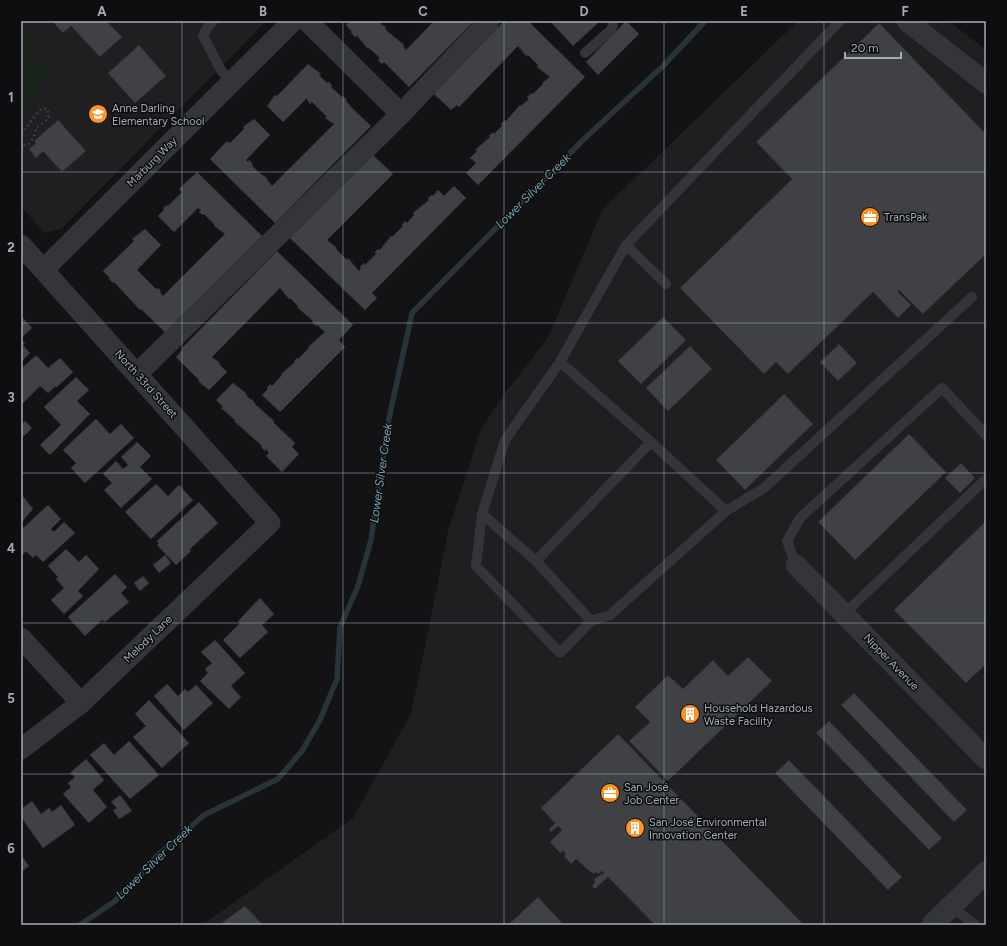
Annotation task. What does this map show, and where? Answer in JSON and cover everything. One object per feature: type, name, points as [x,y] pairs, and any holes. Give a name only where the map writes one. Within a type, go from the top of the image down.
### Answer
[{"type":"street","name":"Marburg Way","points":[[44,269],[293,21]]},
{"type":"street","points":[[307,21],[400,114]]},
{"type":"street","points":[[137,374],[400,114],[489,21]]},
{"type":"street","points":[[907,21],[986,83]]},
{"type":"street","name":"North 33rd Street","points":[[21,245],[270,523]]},
{"type":"street","name":"Melody Lane","points":[[21,749],[81,703],[270,523]]},
{"type":"street","name":"Nipper Avenue","points":[[796,565],[986,759]]},
{"type":"street","points":[[21,638],[81,703]]},
{"type":"street","points":[[932,925],[986,872]]},
{"type":"lane","points":[[213,21],[203,36],[221,70],[232,82]]},
{"type":"lane","points":[[585,53],[611,30],[614,26],[612,21]]},
{"type":"lane","points":[[840,21],[626,245],[560,362],[505,440],[482,514],[476,566],[560,653],[591,621],[610,615],[726,511],[764,488],[972,297]]},
{"type":"lane","points":[[626,245],[666,284]]},
{"type":"lane","points":[[560,362],[651,442],[726,511]]},
{"type":"lane","points":[[796,565],[787,540],[800,518],[942,388],[986,435]]},
{"type":"lane","points":[[536,561],[651,442]]},
{"type":"lane","points":[[844,614],[986,479]]},
{"type":"lane","points":[[482,514],[536,561],[591,621]]},
{"type":"lane","points":[[951,906],[975,925]]},
{"type":"path","points":[[21,134],[41,109],[47,109],[49,115],[48,119],[36,128],[32,141],[29,144],[24,145],[21,142]]},
{"type":"shaded area","name":"Anne Darling Elementary School","points":[[21,21],[266,21],[61,229],[45,233],[21,207]]},
{"type":"shaded area","points":[[798,21],[949,21],[986,50],[986,925],[202,925],[353,818],[411,714],[449,528],[481,429],[506,392],[549,336],[602,210]]},
{"type":"shaded area","points":[[25,32],[41,44],[35,52],[21,41],[21,37]]},
{"type":"shaded area","points":[[22,49],[51,71],[26,105],[21,101]]},
{"type":"building","points":[[52,21],[106,21],[122,37],[100,57],[71,26],[63,33]]},
{"type":"building","points":[[350,21],[383,21],[380,24],[386,27],[385,29],[404,45],[403,46],[406,50],[434,21],[474,21],[409,87],[384,62],[382,64],[378,60],[380,58],[369,48],[368,49],[357,36],[355,37],[351,33],[352,32],[346,25]]},
{"type":"building","points":[[504,21],[528,21],[585,77],[478,185],[466,173],[476,163],[470,158],[477,151],[475,150],[490,137],[489,136],[493,132],[494,134],[502,126],[501,124],[505,120],[506,121],[520,105],[521,106],[529,99],[527,97],[532,93],[533,94],[543,84],[542,83],[550,77],[537,67],[538,65],[528,55],[526,56],[518,46],[459,107],[457,105],[451,110],[433,93]]},
{"type":"building","points":[[550,21],[596,21],[598,23],[573,46]]},
{"type":"building","points":[[626,21],[639,34],[598,75],[586,62]]},
{"type":"building","name":"TransPak","points":[[879,23],[986,134],[986,254],[923,314],[899,290],[898,292],[911,305],[898,318],[873,292],[788,374],[776,362],[764,374],[680,288],[792,179],[756,142]]},
{"type":"building","points":[[139,45],[166,76],[135,103],[108,73]]},
{"type":"building","points":[[308,64],[321,74],[319,75],[327,83],[329,82],[332,85],[331,87],[342,97],[343,96],[353,109],[371,126],[275,223],[210,159],[227,141],[230,143],[244,129],[243,127],[254,119],[270,135],[246,160],[248,162],[249,160],[253,164],[252,166],[263,176],[264,175],[272,186],[334,124],[325,118],[327,117],[312,102],[310,104],[307,98],[283,122],[267,106],[275,95],[277,96]]},
{"type":"building","points":[[58,120],[86,151],[62,172],[43,151],[36,158],[29,149],[36,143],[34,141]]},
{"type":"building","points":[[372,154],[393,174],[327,240],[337,248],[336,249],[347,260],[348,258],[359,271],[361,268],[360,267],[364,263],[365,265],[376,254],[375,252],[378,249],[380,250],[391,236],[392,237],[403,226],[402,225],[405,221],[407,223],[414,215],[413,213],[429,200],[428,198],[432,195],[433,196],[438,190],[444,196],[454,186],[466,198],[372,293],[377,298],[365,310],[290,238]]},
{"type":"building","points":[[197,172],[262,236],[166,333],[141,309],[140,310],[103,271],[134,241],[132,239],[145,229],[161,245],[137,270],[156,289],[158,288],[161,291],[160,292],[163,296],[225,234],[214,226],[215,225],[204,214],[203,215],[199,212],[201,210],[198,208],[174,232],[158,216],[164,210],[163,208],[167,205],[168,206],[182,192],[179,189]]},
{"type":"building","points":[[277,251],[353,325],[339,340],[345,347],[280,412],[262,395],[268,389],[267,388],[270,384],[272,386],[282,375],[281,374],[325,332],[317,325],[316,326],[312,322],[313,321],[297,307],[298,306],[290,298],[289,299],[280,288],[212,357],[220,363],[219,364],[227,372],[209,390],[198,381],[199,380],[176,357],[183,349],[182,348]]},
{"type":"building","points":[[21,316],[32,328],[21,338]]},
{"type":"building","points":[[663,317],[686,340],[641,384],[618,361]]},
{"type":"building","points":[[21,339],[25,343],[23,345],[30,353],[21,362]]},
{"type":"building","points":[[839,344],[857,363],[838,381],[820,362]]},
{"type":"building","points":[[690,346],[712,369],[668,411],[646,388]]},
{"type":"building","points":[[37,356],[48,368],[60,358],[73,372],[48,393],[40,386],[23,403],[21,400],[21,369]]},
{"type":"building","points":[[76,377],[89,390],[77,401],[90,414],[50,455],[40,445],[61,425],[44,407]]},
{"type":"building","points":[[233,383],[247,394],[246,395],[251,400],[252,399],[255,404],[295,443],[292,447],[299,454],[282,472],[266,456],[269,453],[266,449],[265,451],[261,447],[262,446],[234,421],[235,420],[221,408],[223,407],[216,400]]},
{"type":"building","points":[[784,394],[813,424],[745,490],[716,460]]},
{"type":"building","points":[[96,419],[110,434],[121,424],[134,438],[85,483],[71,468],[76,463],[63,450]]},
{"type":"building","points":[[25,421],[32,428],[23,437],[21,434],[21,425]]},
{"type":"building","points":[[909,434],[946,472],[855,560],[818,522]]},
{"type":"building","points":[[137,442],[151,456],[140,467],[152,479],[121,508],[104,490],[112,483],[103,474],[116,461],[123,469],[128,465],[121,457]]},
{"type":"building","points":[[961,463],[975,478],[960,493],[945,478]]},
{"type":"building","points":[[156,484],[168,496],[179,485],[193,500],[151,539],[125,512]]},
{"type":"building","points":[[21,494],[33,509],[21,523]]},
{"type":"building","points":[[199,502],[218,523],[190,549],[191,551],[176,565],[157,545],[159,544],[157,541]]},
{"type":"building","points":[[48,505],[61,519],[51,529],[54,532],[64,522],[75,533],[43,562],[36,555],[33,558],[26,551],[21,556],[21,530]]},
{"type":"building","points":[[986,521],[986,664],[966,683],[894,610]]},
{"type":"building","points":[[66,549],[79,562],[86,555],[99,569],[78,591],[83,596],[64,614],[51,600],[64,588],[56,579],[58,577],[48,566]]},
{"type":"building","points":[[165,555],[171,563],[159,573],[153,565]]},
{"type":"building","points":[[115,574],[127,587],[121,593],[129,602],[105,622],[102,620],[85,636],[68,617]]},
{"type":"building","points":[[143,576],[149,583],[140,591],[134,583]]},
{"type":"building","points":[[260,598],[274,614],[262,625],[268,632],[240,658],[223,640],[240,623],[238,621]]},
{"type":"building","points":[[215,640],[245,673],[231,686],[241,697],[229,709],[200,681],[208,673],[205,669],[212,663],[201,652]]},
{"type":"building","name":"Household Hazardous Waste Facility","points":[[748,657],[772,681],[668,781],[629,741],[650,722],[635,707],[668,675],[683,689],[713,660],[728,676]]},
{"type":"building","points":[[167,684],[178,696],[185,689],[188,692],[196,685],[213,703],[184,730],[154,696]]},
{"type":"building","points":[[854,693],[967,810],[954,822],[841,705]]},
{"type":"building","points":[[149,700],[189,743],[162,768],[133,737],[146,726],[135,714]]},
{"type":"building","points":[[829,721],[942,838],[929,850],[816,733]]},
{"type":"building","name":"San José Environmental Innovation Center","points":[[618,734],[804,925],[655,925],[608,877],[595,889],[592,886],[595,883],[594,879],[604,873],[602,871],[598,874],[596,872],[593,874],[576,859],[571,864],[564,856],[566,854],[563,851],[560,853],[550,842],[562,830],[558,826],[551,832],[549,830],[555,823],[541,808]]},
{"type":"building","points":[[129,741],[159,775],[130,799],[90,755],[104,743],[114,755]]},
{"type":"building","points":[[86,759],[104,780],[93,790],[107,807],[89,823],[63,794],[71,787],[68,783],[75,777],[70,773]]},
{"type":"building","points":[[789,760],[902,877],[888,890],[775,773]]},
{"type":"building","points":[[120,795],[132,811],[119,819],[113,810],[117,808],[111,802]]},
{"type":"building","points":[[32,801],[41,814],[49,808],[52,812],[61,805],[75,825],[43,848],[21,817],[21,809]]},
{"type":"building","points":[[21,855],[29,866],[21,872]]},
{"type":"building","points":[[538,897],[564,925],[508,925]]},
{"type":"building","points":[[245,906],[263,925],[219,925]]},
{"type":"waterway","name":"Lower Silver Creek","points":[[80,925],[115,901],[158,855],[204,815],[278,779],[302,751],[320,720],[337,679],[340,627],[358,586],[371,540],[388,423],[412,313],[583,140],[663,66],[705,21]]},
{"type":"place","name":"Anne Darling Elementary School","points":[[98,114]]},
{"type":"place","name":"TransPak","points":[[870,217]]},
{"type":"place","name":"Household Hazardous Waste Facility","points":[[690,714]]},
{"type":"place","name":"San José Job Center","points":[[610,793]]},
{"type":"place","name":"San José Environmental Innovation Center","points":[[635,828]]}]
